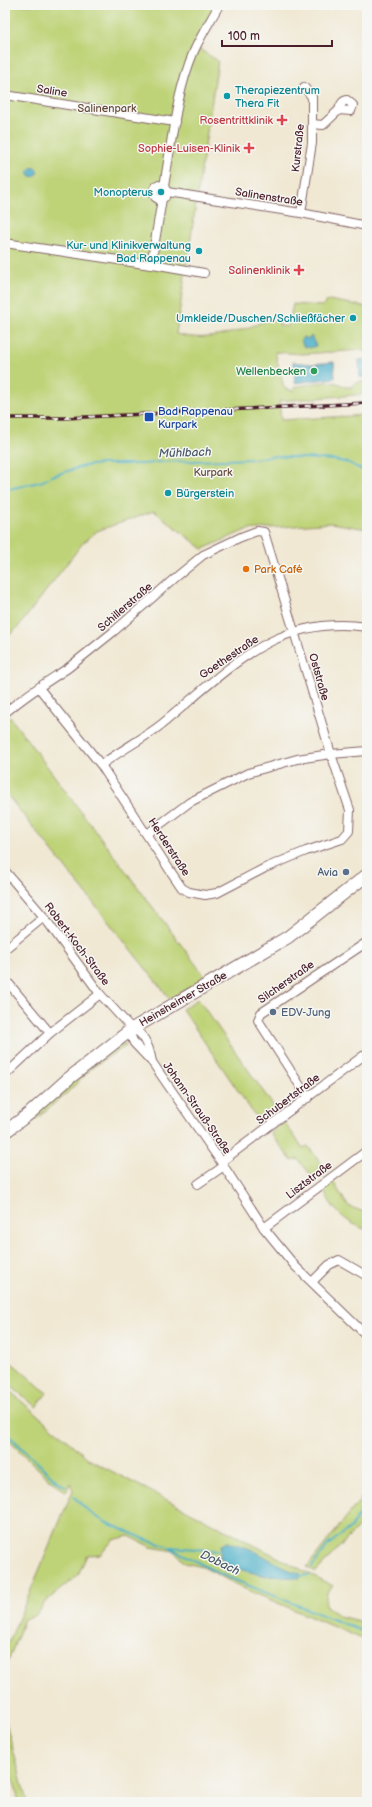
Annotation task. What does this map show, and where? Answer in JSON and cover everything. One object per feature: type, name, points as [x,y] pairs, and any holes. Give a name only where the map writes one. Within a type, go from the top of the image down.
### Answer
[{"type":"street","points":[[153,264],[175,122],[184,83],[197,44],[219,5]]},
{"type":"street","name":"Kurstraße","points":[[301,213],[310,157],[312,124],[312,97],[304,87]]},
{"type":"street","name":"Saline","points":[[5,95],[175,122]]},
{"type":"street","points":[[312,124],[323,126],[339,110]]},
{"type":"street","name":"Salinenstraße","points":[[164,192],[301,213],[367,226]]},
{"type":"street","points":[[5,244],[149,266],[153,264],[204,273]]},
{"type":"street","name":"Schillerstraße","points":[[5,713],[68,668],[114,632],[203,555],[241,537],[257,531],[264,532]]},
{"type":"street","name":"Oststraße","points":[[264,532],[331,754],[350,810],[350,828]]},
{"type":"street","name":"Goethestraße","points":[[101,764],[161,725],[221,673],[278,638],[294,630],[325,625],[367,627]]},
{"type":"street","name":"Herderstraße","points":[[39,688],[101,764],[182,888],[197,895],[217,893],[266,868],[306,851],[342,839],[350,828]]},
{"type":"street","points":[[148,834],[190,802],[248,774],[297,759],[367,751]]},
{"type":"street","name":"Robert-Koch-Straße","points":[[5,871],[44,917],[100,994],[132,1029]]},
{"type":"street","name":"Heinsheimer Straße","points":[[5,1132],[30,1113],[68,1079],[132,1029],[288,937],[367,875]]},
{"type":"street","points":[[5,949],[44,917]]},
{"type":"street","name":"Silcherstraße","points":[[308,1098],[258,1020],[258,1016],[316,974],[367,942]]},
{"type":"street","points":[[5,979],[50,1033]]},
{"type":"street","points":[[5,1075],[50,1033],[100,994]]},
{"type":"street","name":"Johann-Strauß-Straße","points":[[132,1029],[138,1031],[142,1036],[150,1051],[152,1062],[264,1228],[295,1266],[367,1336]]},
{"type":"street","name":"Schubertstraße","points":[[222,1164],[367,1053]]},
{"type":"street","name":"Lisztstraße","points":[[264,1228],[364,1153],[367,1149]]},
{"type":"street","name":"Johann-Strauß-Straße","points":[[198,1184],[222,1164]]},
{"type":"street","points":[[312,1282],[329,1265],[339,1260],[367,1276]]},
{"type":"green space","points":[[5,5],[216,5],[193,45],[218,61],[176,334],[189,337],[201,337],[226,334],[273,318],[280,319],[279,325],[288,327],[293,304],[322,306],[329,300],[367,307],[367,353],[363,350],[302,354],[275,352],[284,388],[293,391],[295,387],[321,382],[334,382],[345,387],[352,387],[355,383],[367,381],[367,394],[279,401],[281,420],[367,415],[367,529],[331,523],[246,530],[203,549],[154,511],[97,531],[82,544],[19,626],[5,639]]},
{"type":"green space","points":[[10,717],[206,978],[170,999],[5,792],[5,721]]},
{"type":"green space","points":[[198,999],[277,1111],[260,1123],[182,1009]]},
{"type":"green space","points":[[119,1044],[126,1044],[126,1046],[94,1066],[69,1091],[5,1145],[5,1137]]},
{"type":"green space","points":[[284,1122],[303,1148],[308,1146],[328,1172],[315,1180],[298,1159],[292,1161],[270,1133]]},
{"type":"green space","points":[[332,1180],[348,1206],[367,1213],[367,1230],[345,1219],[335,1209],[322,1188]]},
{"type":"green space","points":[[5,1357],[47,1393],[36,1407],[5,1381]]},
{"type":"green space","points":[[5,1387],[90,1460],[333,1586],[327,1593],[325,1605],[339,1616],[367,1623],[367,1641],[245,1589],[203,1567],[185,1563],[174,1551],[151,1547],[129,1536],[113,1540],[101,1554],[87,1555],[78,1575],[45,1602],[36,1615],[24,1619],[5,1670],[5,1651],[73,1490],[70,1483],[66,1492],[48,1478],[5,1437]]},
{"type":"green space","points":[[367,1491],[367,1515],[364,1521],[316,1572],[307,1567]]},
{"type":"green space","points":[[5,1719],[27,1802],[19,1802],[5,1744]]},
{"type":"water","points":[[33,167],[38,172],[33,177],[28,172]]},
{"type":"water","points":[[311,336],[316,346],[310,348],[303,346],[301,340],[303,337],[309,339]]},
{"type":"water","points":[[367,359],[367,377],[360,377],[359,360]]},
{"type":"water","name":"Wellenbecken","points":[[293,362],[312,364],[334,362],[335,378],[295,383]]},
{"type":"water","points":[[228,1542],[251,1549],[289,1570],[300,1573],[300,1578],[266,1576],[230,1567],[220,1558],[221,1545]]},
{"type":"waterway","name":"Mühlbach","points":[[5,490],[43,481],[52,476],[84,466],[101,464],[144,464],[160,462],[254,459],[274,456],[334,460],[349,463],[367,473]]},
{"type":"waterway","name":"Dobach","points":[[5,1432],[58,1482],[65,1486]]},
{"type":"waterway","points":[[312,1567],[328,1545],[351,1527],[361,1512],[367,1496]]},
{"type":"waterway","name":"Dobach","points":[[74,1497],[89,1512],[105,1522],[147,1540],[169,1547],[220,1574],[367,1633]]},
{"type":"waterway","points":[[171,1547],[220,1551]]},
{"type":"waterway","points":[[300,1576],[309,1575]]},
{"type":"railway","points":[[5,418],[65,418],[367,403]]},
{"type":"place","name":"Therapiezentrum Thera Fit","points":[[227,96]]},
{"type":"place","name":"Rosentrittklinik","points":[[282,120]]},
{"type":"place","name":"Sophie-Luisen-Klinik","points":[[249,148]]},
{"type":"place","name":"Monopterus","points":[[161,192]]},
{"type":"place","name":"Kur- und Klinikverwaltung Bad Rappenau","points":[[199,251]]},
{"type":"place","name":"Salinenklinik","points":[[299,270]]},
{"type":"place","name":"Umkleide/Duschen/Schließfächer","points":[[353,318]]},
{"type":"place","name":"Wellenbecken","points":[[314,371]]},
{"type":"place","name":"Bad Rappenau Kurpark","points":[[149,417]]},
{"type":"place","name":"Bürgerstein","points":[[168,493]]},
{"type":"place","name":"Park Café","points":[[246,569]]},
{"type":"place","name":"Avia","points":[[346,872]]},
{"type":"place","name":"EDV-Jung","points":[[273,1012]]},
{"type":"park label","name":"Salinenpark","points":[[107,108]]},
{"type":"park label","name":"Kurpark","points":[[213,472]]}]
